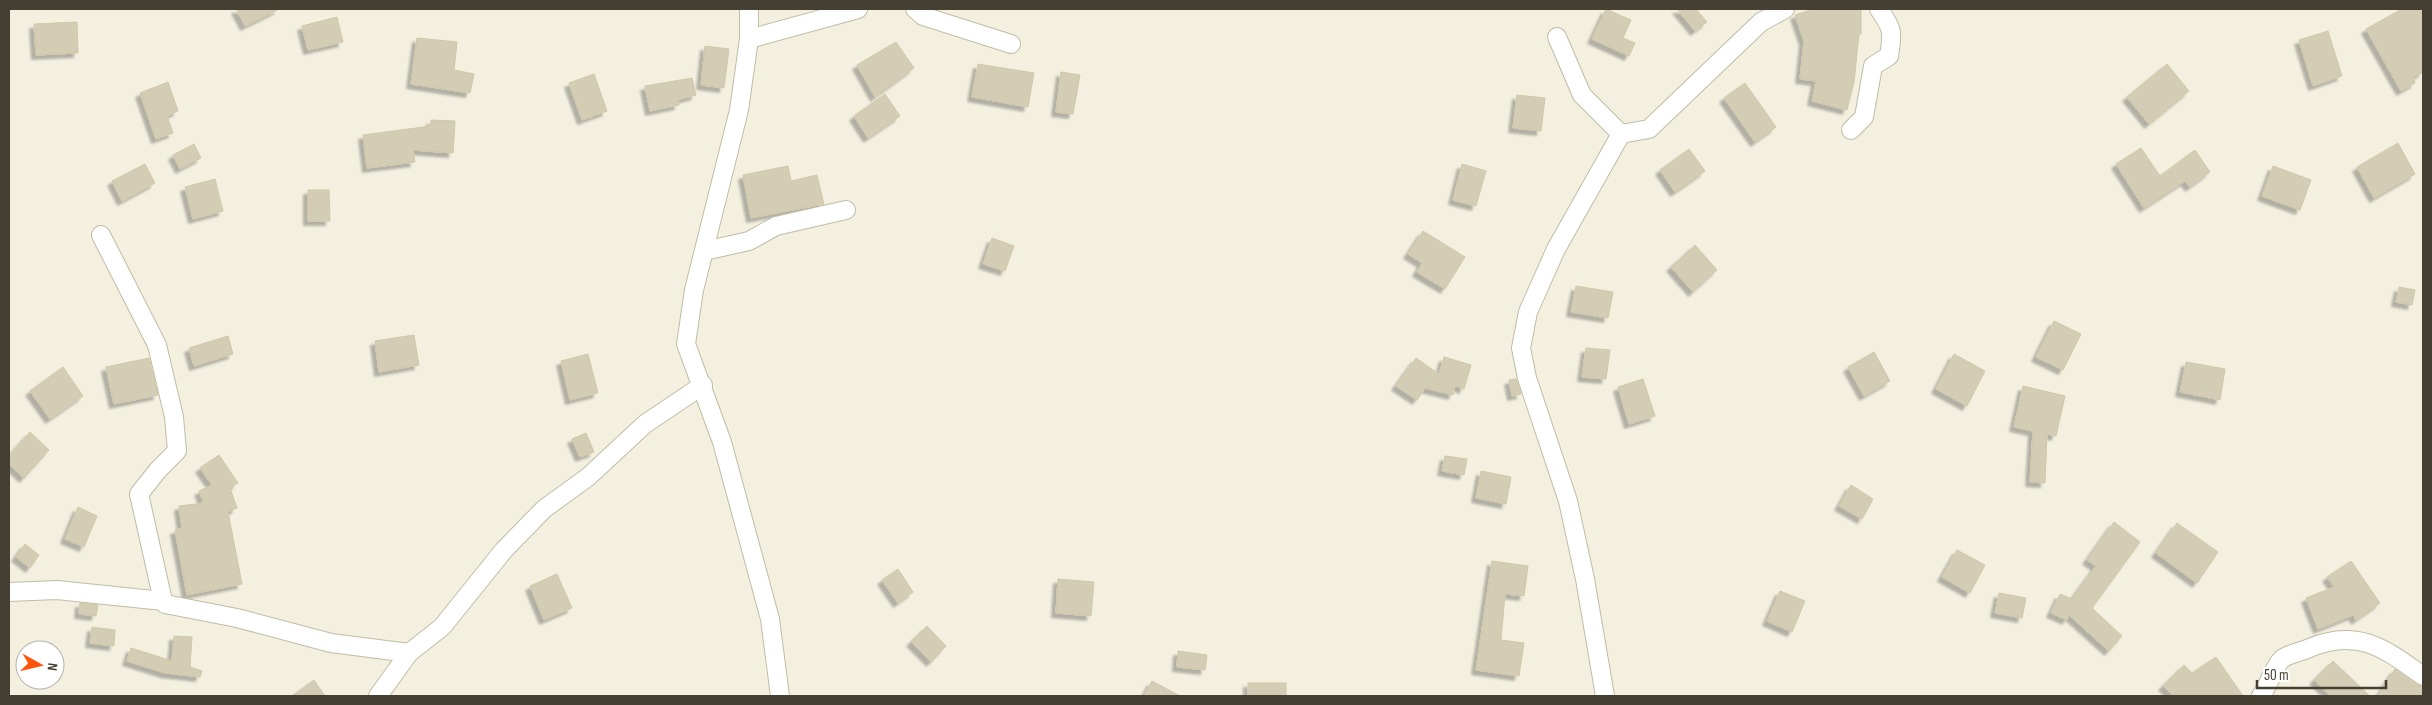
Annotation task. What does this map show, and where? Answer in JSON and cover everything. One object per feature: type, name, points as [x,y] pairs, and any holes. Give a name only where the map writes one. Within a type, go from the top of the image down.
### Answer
[{"type":"street","points":[[749,9],[749,39],[739,110],[694,290],[686,344],[703,385],[722,442],[770,619],[780,696]]},
{"type":"street","points":[[749,39],[858,9]]},
{"type":"street","points":[[915,9],[923,16],[1011,44]]},
{"type":"street","points":[[1621,134],[1649,129],[1709,74],[1761,22],[1785,9]]},
{"type":"street","points":[[1851,130],[1864,117],[1873,66],[1889,56],[1892,39],[1890,23],[1879,9]]},
{"type":"street","points":[[1557,37],[1582,95],[1621,134]]},
{"type":"street","points":[[1605,696],[1585,579],[1568,501],[1526,378],[1521,348],[1528,312],[1556,249],[1621,134]]},
{"type":"street","points":[[704,251],[749,241],[776,226],[846,210]]},
{"type":"street","points":[[101,235],[157,345],[174,417],[177,452],[158,470],[139,494],[165,604],[237,618],[331,643],[409,653]]},
{"type":"street","points":[[378,696],[409,653],[442,627],[504,550],[544,509],[588,478],[645,424],[703,385]]},
{"type":"street","points":[[9,592],[58,590],[163,600]]},
{"type":"street","points":[[2261,696],[2281,660],[2314,646],[2344,640],[2368,642],[2387,650],[2423,676]]},
{"type":"building","points":[[236,9],[279,9],[245,26]]},
{"type":"building","points":[[1606,9],[1631,20],[1623,38],[1635,43],[1629,56],[1592,39]]},
{"type":"building","points":[[1677,9],[1696,9],[1707,22],[1695,31]]},
{"type":"building","points":[[1813,9],[1861,9],[1861,34],[1859,34],[1854,82],[1847,110],[1812,101],[1816,81],[1800,79],[1804,41],[1795,15]]},
{"type":"building","points":[[2402,9],[2420,9],[2423,15],[2423,72],[2413,78],[2415,83],[2401,91],[2366,29]]},
{"type":"building","points":[[337,17],[343,42],[308,50],[302,26]]},
{"type":"building","points":[[77,22],[78,53],[36,55],[34,24]]},
{"type":"building","points":[[2328,31],[2342,76],[2313,86],[2299,40]]},
{"type":"building","points":[[417,38],[457,42],[454,70],[474,74],[470,93],[411,84]]},
{"type":"building","points":[[896,42],[914,68],[875,97],[857,65]]},
{"type":"building","points":[[705,46],[729,49],[724,88],[701,85]]},
{"type":"building","points":[[978,64],[1034,73],[1028,107],[972,97]]},
{"type":"building","points":[[2167,64],[2189,91],[2149,124],[2127,97]]},
{"type":"building","points":[[1061,72],[1080,75],[1073,114],[1056,112]]},
{"type":"building","points":[[594,74],[607,111],[582,120],[569,83]]},
{"type":"building","points":[[692,78],[696,95],[678,100],[679,105],[650,111],[645,86]]},
{"type":"building","points":[[168,82],[178,111],[167,116],[173,133],[156,139],[140,93]]},
{"type":"building","points":[[1745,83],[1776,127],[1755,142],[1724,98]]},
{"type":"building","points":[[885,94],[900,116],[868,138],[854,116]]},
{"type":"building","points":[[1517,95],[1545,98],[1541,131],[1513,128]]},
{"type":"building","points":[[431,120],[455,121],[453,153],[413,150],[415,162],[367,168],[363,135],[431,126]]},
{"type":"building","points":[[2398,143],[2415,174],[2374,198],[2357,167]]},
{"type":"building","points":[[194,144],[201,158],[180,169],[173,155]]},
{"type":"building","points":[[2141,148],[2160,176],[2195,150],[2210,172],[2190,187],[2185,181],[2144,208],[2116,164]]},
{"type":"building","points":[[1689,149],[1705,171],[1675,192],[1660,170]]},
{"type":"building","points":[[145,164],[155,183],[122,201],[112,181]]},
{"type":"building","points":[[1462,164],[1486,171],[1476,206],[1453,200]]},
{"type":"building","points":[[788,166],[791,181],[817,175],[824,204],[751,218],[743,175]]},
{"type":"building","points":[[2273,166],[2311,180],[2300,210],[2262,196]]},
{"type":"building","points":[[215,179],[223,211],[193,219],[185,187]]},
{"type":"building","points":[[308,190],[329,190],[330,221],[308,221]]},
{"type":"building","points":[[1423,231],[1465,257],[1445,289],[1417,272],[1422,263],[1408,254]]},
{"type":"building","points":[[992,238],[1014,246],[1005,271],[983,264]]},
{"type":"building","points":[[1695,245],[1717,270],[1693,292],[1671,267]]},
{"type":"building","points":[[1576,286],[1613,292],[1608,318],[1571,312]]},
{"type":"building","points":[[2399,287],[2415,290],[2412,305],[2396,302]]},
{"type":"building","points":[[2054,321],[2081,334],[2063,370],[2036,357]]},
{"type":"building","points":[[414,335],[419,365],[379,372],[375,341]]},
{"type":"building","points":[[228,336],[233,354],[194,366],[189,348]]},
{"type":"building","points":[[1586,348],[1610,350],[1606,379],[1582,377]]},
{"type":"building","points":[[1874,352],[1890,381],[1864,396],[1848,367]]},
{"type":"building","points":[[588,354],[598,393],[570,400],[561,361]]},
{"type":"building","points":[[1954,354],[1985,371],[1967,406],[1936,389]]},
{"type":"building","points":[[1444,357],[1471,365],[1464,389],[1455,386],[1453,395],[1425,388],[1417,400],[1396,386],[1416,358],[1439,374]]},
{"type":"building","points":[[149,358],[158,395],[114,404],[106,367]]},
{"type":"building","points":[[2186,362],[2225,369],[2220,400],[2180,392]]},
{"type":"building","points":[[63,367],[83,396],[50,419],[30,391]]},
{"type":"building","points":[[1516,379],[1521,394],[1512,396],[1509,380]]},
{"type":"building","points":[[1643,379],[1655,416],[1629,424],[1618,387]]},
{"type":"building","points":[[2023,386],[2065,396],[2056,436],[2047,434],[2045,483],[2030,482],[2033,431],[2014,427]]},
{"type":"building","points":[[30,432],[49,450],[24,478],[9,464],[9,456]]},
{"type":"building","points":[[586,433],[594,452],[580,457],[572,439]]},
{"type":"building","points":[[219,455],[238,483],[230,488],[237,508],[228,512],[242,584],[187,595],[175,530],[182,528],[179,506],[204,503],[199,491],[212,485],[200,468]]},
{"type":"building","points":[[1445,456],[1467,459],[1464,475],[1442,471]]},
{"type":"building","points":[[1481,471],[1511,477],[1506,504],[1476,498]]},
{"type":"building","points":[[1851,485],[1873,499],[1862,519],[1839,506]]},
{"type":"building","points":[[78,507],[97,516],[84,547],[65,539]]},
{"type":"building","points":[[2114,522],[2140,542],[2092,608],[2122,636],[2109,651],[2069,615],[2067,620],[2051,613],[2060,594],[2072,599],[2096,566],[2087,560]]},
{"type":"building","points":[[2177,523],[2218,552],[2197,583],[2156,553]]},
{"type":"building","points":[[25,544],[39,555],[30,568],[16,557]]},
{"type":"building","points":[[1957,550],[1985,565],[1970,593],[1942,577]]},
{"type":"building","points":[[1492,561],[1528,566],[1524,596],[1505,594],[1501,640],[1524,643],[1519,676],[1476,670]]},
{"type":"building","points":[[2351,561],[2380,603],[2356,620],[2353,615],[2318,629],[2306,598],[2334,587],[2327,577]]},
{"type":"building","points":[[898,569],[913,592],[898,603],[882,580]]},
{"type":"building","points":[[557,574],[572,608],[544,620],[530,586]]},
{"type":"building","points":[[1058,579],[1094,582],[1091,616],[1056,613]]},
{"type":"building","points":[[1780,591],[1805,601],[1792,632],[1767,621]]},
{"type":"building","points":[[1999,593],[2026,598],[2022,618],[1995,613]]},
{"type":"building","points":[[80,603],[98,605],[96,616],[79,614]]},
{"type":"building","points":[[927,626],[946,646],[931,662],[911,642]]},
{"type":"building","points":[[92,627],[115,630],[114,646],[90,643]]},
{"type":"building","points":[[174,636],[192,637],[190,667],[202,671],[200,677],[165,673],[127,661],[131,648],[172,661]]},
{"type":"building","points":[[1178,651],[1207,655],[1205,670],[1177,667]]},
{"type":"building","points":[[2216,657],[2243,696],[2173,696],[2163,686],[2184,665],[2192,673]]},
{"type":"building","points":[[2333,661],[2370,696],[2331,696],[2314,680]]},
{"type":"building","points":[[2395,669],[2417,685],[2423,686],[2423,696],[2378,696]]},
{"type":"building","points":[[314,680],[325,696],[292,696]]},
{"type":"building","points":[[1152,681],[1180,696],[1144,696]]},
{"type":"building","points":[[1248,683],[1286,683],[1286,696],[1248,696]]}]
